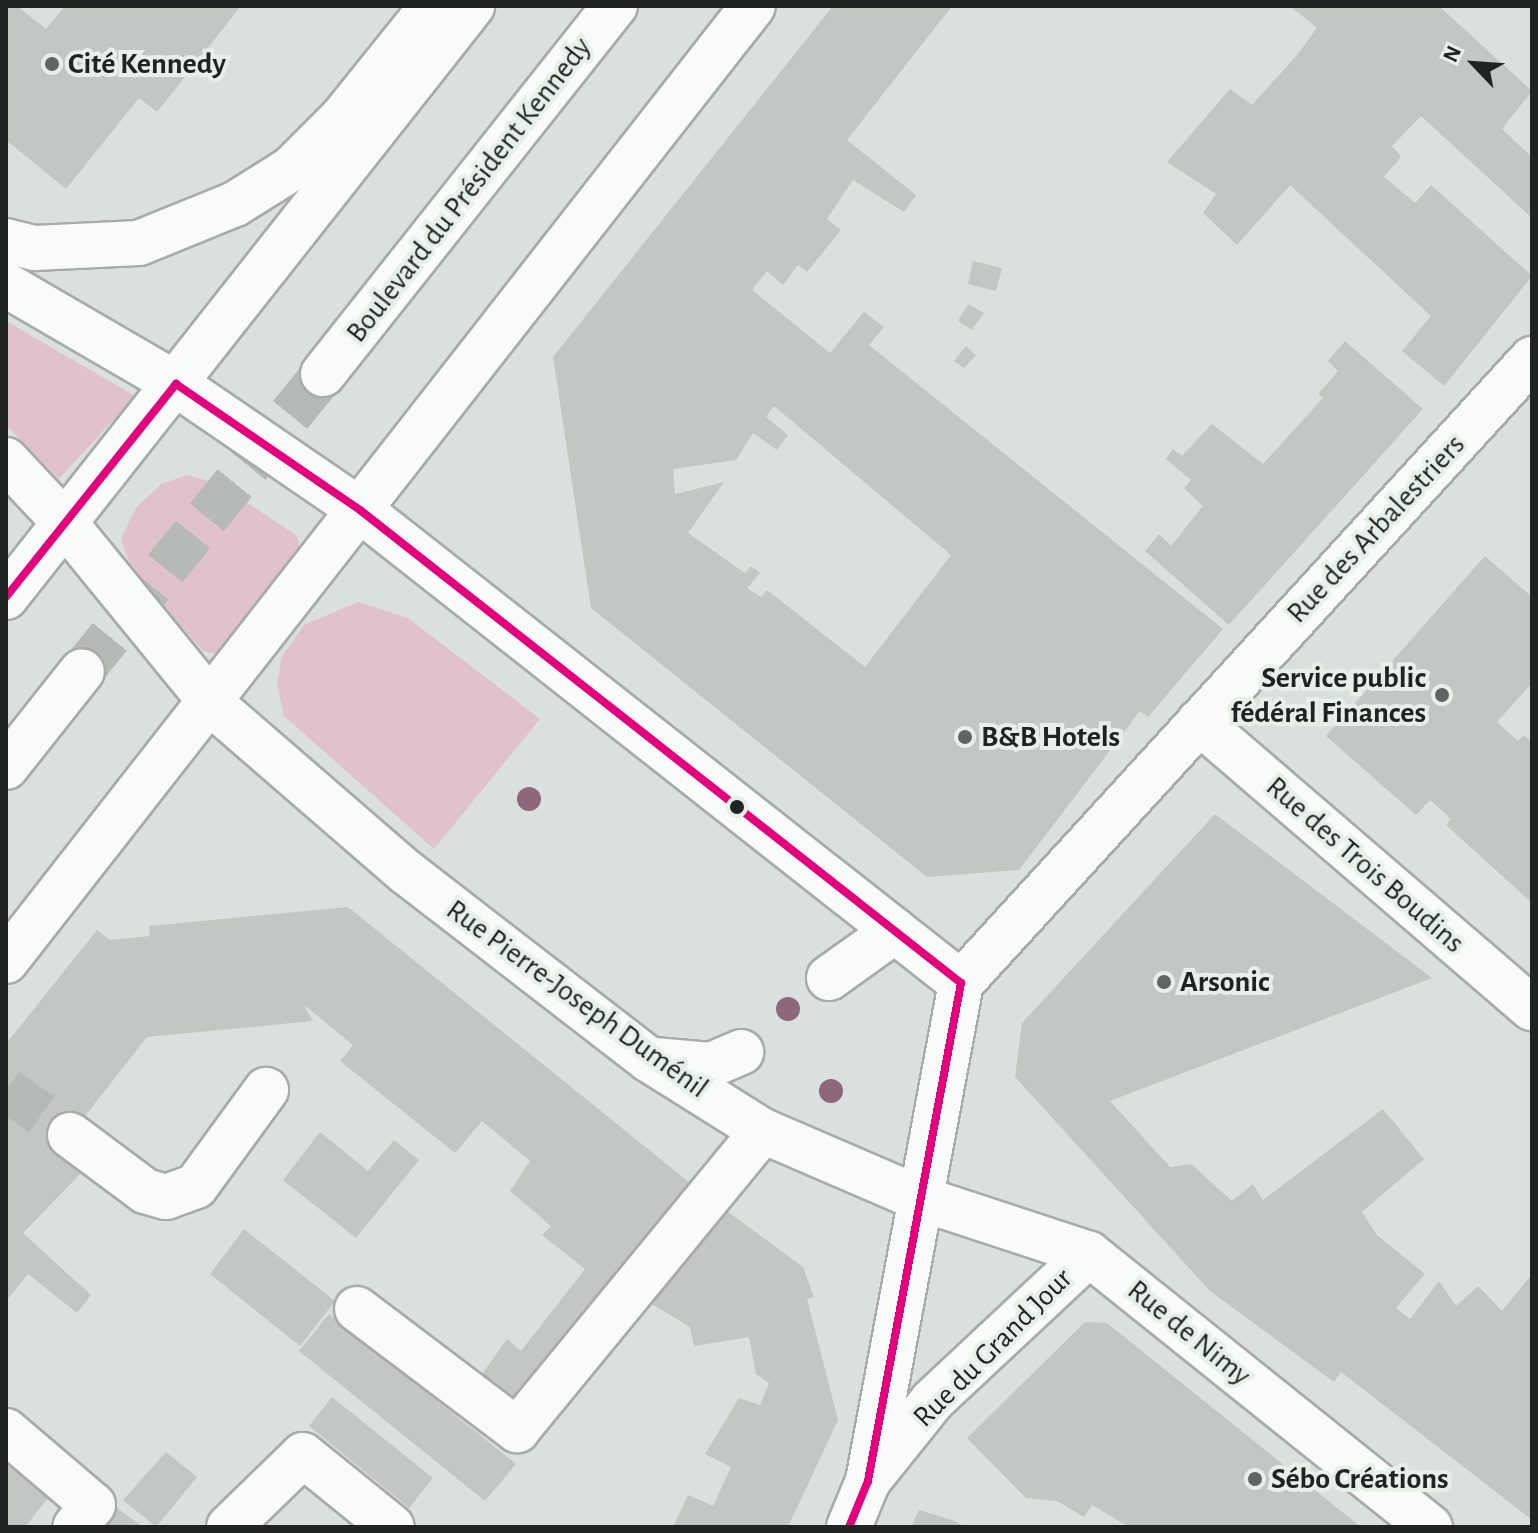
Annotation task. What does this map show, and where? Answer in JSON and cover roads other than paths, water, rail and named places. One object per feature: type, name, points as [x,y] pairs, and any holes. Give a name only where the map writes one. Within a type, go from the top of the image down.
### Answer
[{"type":"main road","points":[[6,241],[35,248],[139,243],[235,204],[291,169],[342,118],[432,6]]},
{"type":"main road","points":[[6,597],[244,301],[472,6]]},
{"type":"main road","name":"Boulevard du Président Kennedy","points":[[323,374],[615,6]]},
{"type":"main road","points":[[6,961],[213,705],[360,510],[753,6]]},
{"type":"main road","points":[[6,285],[176,384],[360,510],[961,983],[916,1197]]},
{"type":"main road","name":"Rue des Arbalestriers","points":[[961,983],[1532,359]]},
{"type":"main road","name":"Rue Pierre-Joseph Duménil","points":[[6,460],[64,522],[213,705],[406,872],[648,1059],[763,1131],[916,1197]]},
{"type":"main road","points":[[6,767],[82,671]]},
{"type":"main road","name":"Rue des Trois Boudins","points":[[1199,722],[1532,1008]]},
{"type":"main road","points":[[829,978],[895,931]]},
{"type":"main road","points":[[648,1059],[711,1065],[741,1052]]},
{"type":"main road","points":[[70,1135],[145,1191],[166,1197],[196,1186],[266,1090]]},
{"type":"main road","points":[[357,1309],[517,1430],[763,1131]]},
{"type":"main road","name":"Rue de Nimy","points":[[916,1197],[1089,1254],[1430,1527]]},
{"type":"main road","name":"Rue du Grand Jour","points":[[849,1527],[868,1481],[916,1197]]},
{"type":"main road","name":"Rue du Grand Jour","points":[[868,1481],[932,1401],[1089,1254]]},
{"type":"main road","points":[[6,1431],[93,1505],[75,1527]]},
{"type":"main road","points":[[229,1527],[303,1455],[392,1527]]},
{"type":"tunnel","points":[[82,671],[323,374]]},
{"type":"tunnel","points":[[6,1089],[70,1135]]},
{"type":"place","name":"Cité Kennedy","points":[[52,64]]},
{"type":"place","name":"Service public fédéral Finances","points":[[1442,695]]},
{"type":"place","name":"B&B Hotels","points":[[965,737]]},
{"type":"place","name":"Arsonic","points":[[1164,982]]},
{"type":"place","name":"Sébo Créations","points":[[1255,1479]]}]
